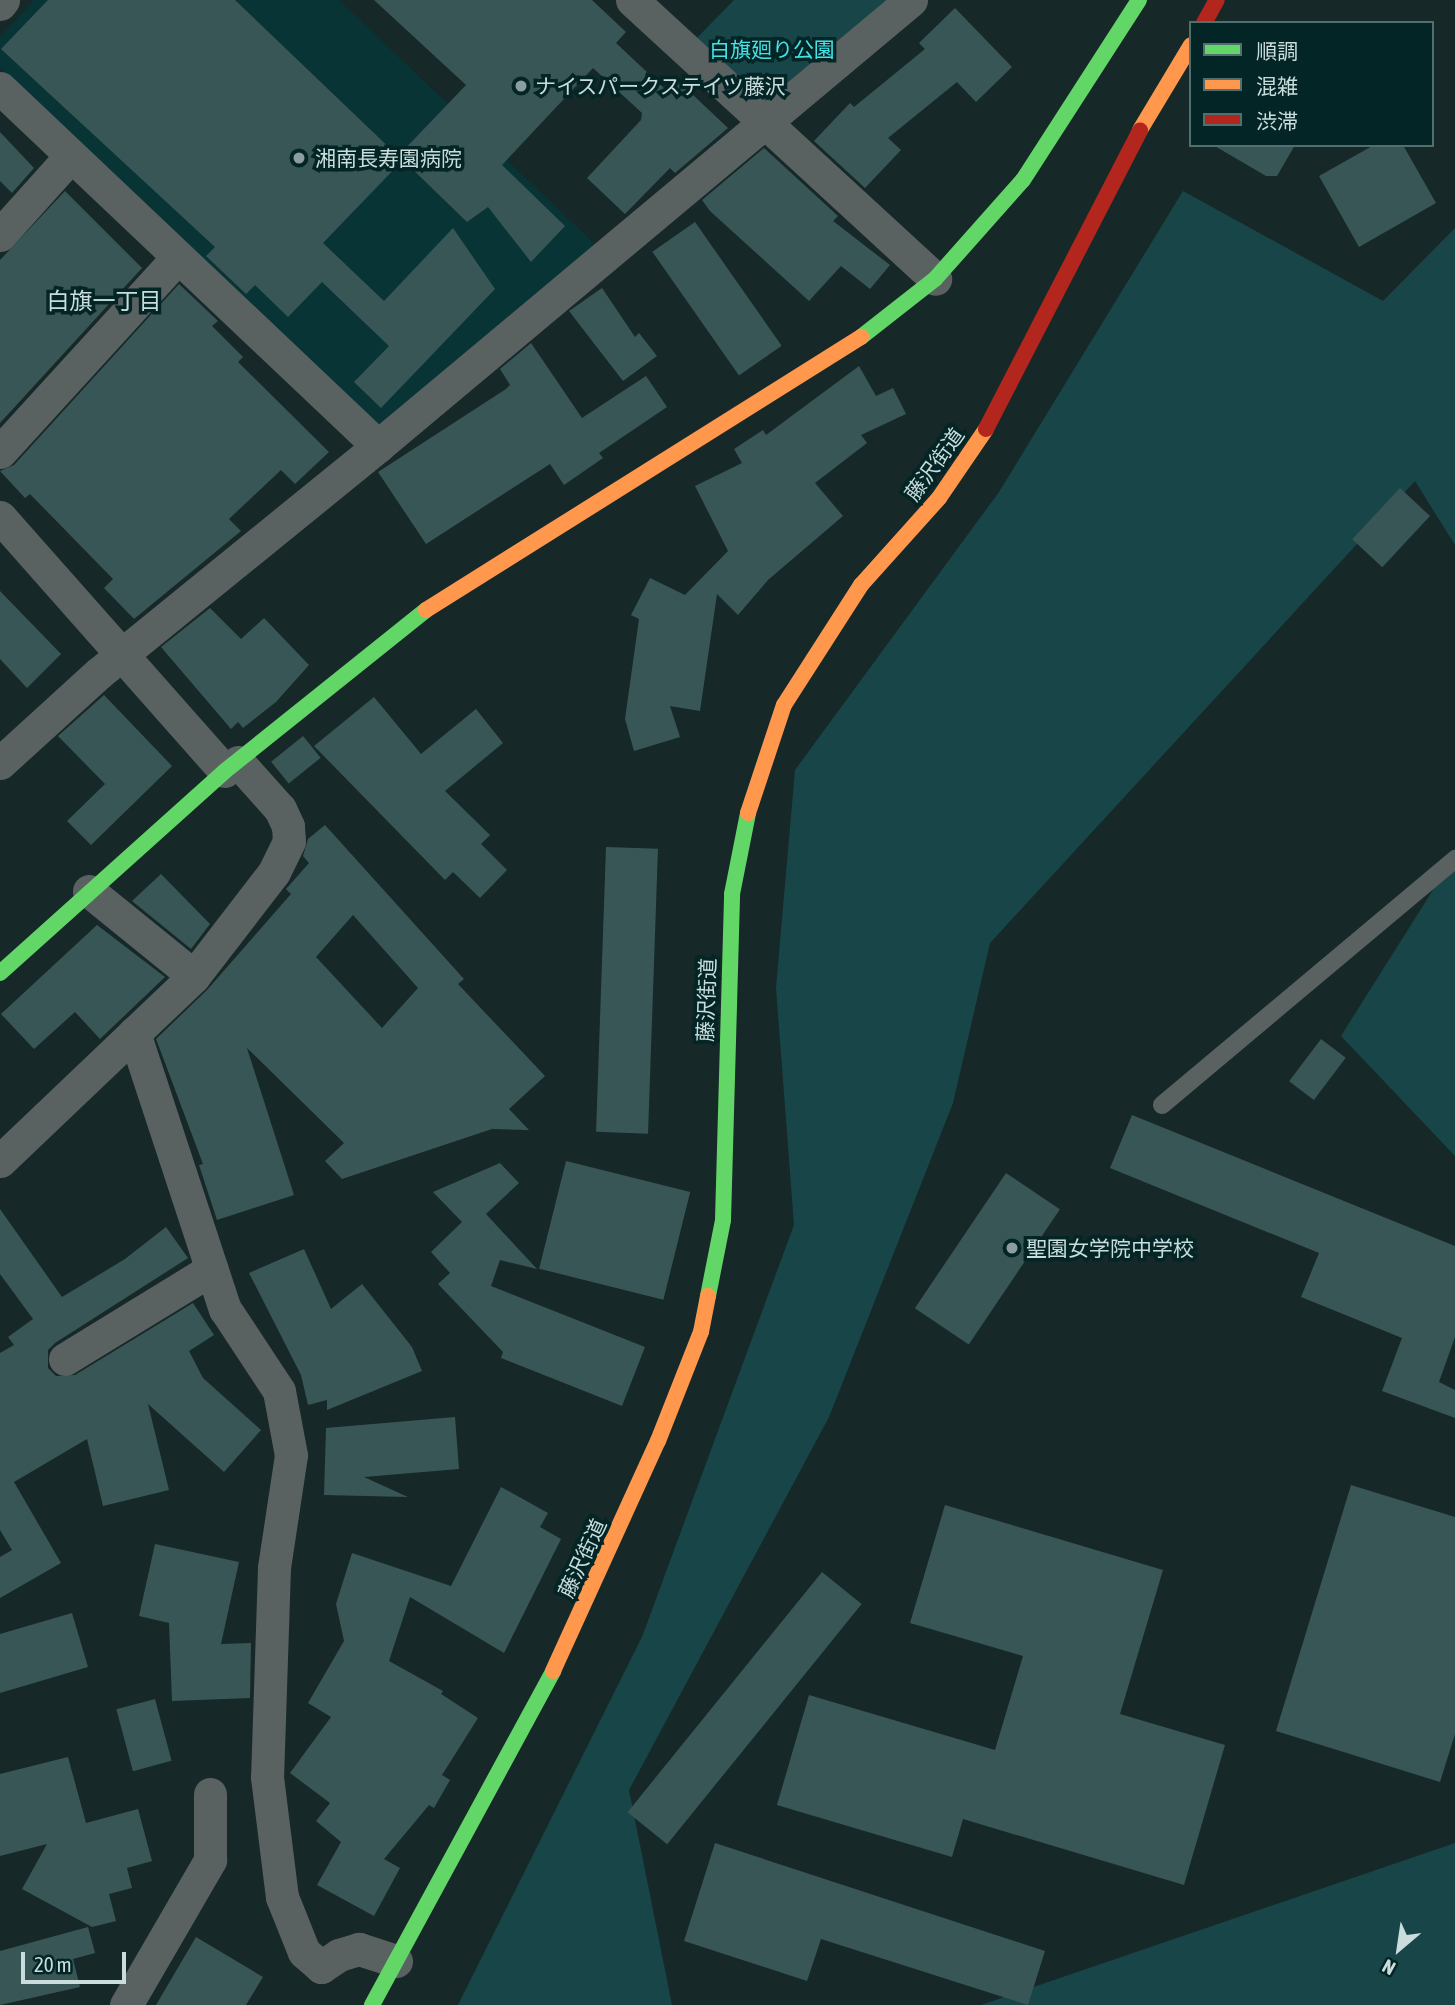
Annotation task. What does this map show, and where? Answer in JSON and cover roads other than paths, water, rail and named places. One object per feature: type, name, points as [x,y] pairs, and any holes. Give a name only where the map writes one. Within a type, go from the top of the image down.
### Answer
[{"type":"main road","points":[[0,973],[231,766],[447,593],[735,412],[844,350],[935,279],[1023,180],[1139,0]]},
{"type":"main road","points":[[1205,21],[1217,0]]},
{"type":"main road","name":"藤沢街道","points":[[372,2005],[556,1665],[658,1441],[701,1332],[723,1220],[732,894],[751,795],[784,705],[813,653],[861,585],[939,498],[999,410],[1117,170],[1189,48]]},
{"type":"street","points":[[632,0],[935,279]]},
{"type":"street","points":[[0,763],[99,673],[124,657],[911,0]]},
{"type":"street","points":[[0,88],[378,446]]},
{"type":"street","points":[[0,235],[71,156]]},
{"type":"street","points":[[0,452],[178,257]]},
{"type":"street","points":[[0,517],[124,657],[231,766],[280,809],[288,826],[289,841],[260,894],[194,976],[0,1161]]},
{"type":"street","points":[[89,891],[194,976]]},
{"type":"street","points":[[134,1033],[212,1269],[238,1334],[279,1391],[291,1455],[274,1568],[267,1777],[282,1897],[304,1951],[321,1968],[339,1955],[359,1949],[396,1961]]},
{"type":"street","points":[[65,1359],[212,1269]]},
{"type":"street","points":[[126,2005],[209,1860],[210,1794]]},
{"type":"lane","points":[[1162,1105],[1455,859]]},
{"type":"place","name":"ナイスパークステイツ藤沢","points":[[521,86]]},
{"type":"place","name":"湘南長寿園病院","points":[[299,158]]},
{"type":"place","name":"聖園女学院中学校","points":[[1012,1248]]},
{"type":"district","name":"白旗一丁目","points":[[104,301]]},
{"type":"park label","name":"白旗廻り公園","points":[[772,49]]}]
